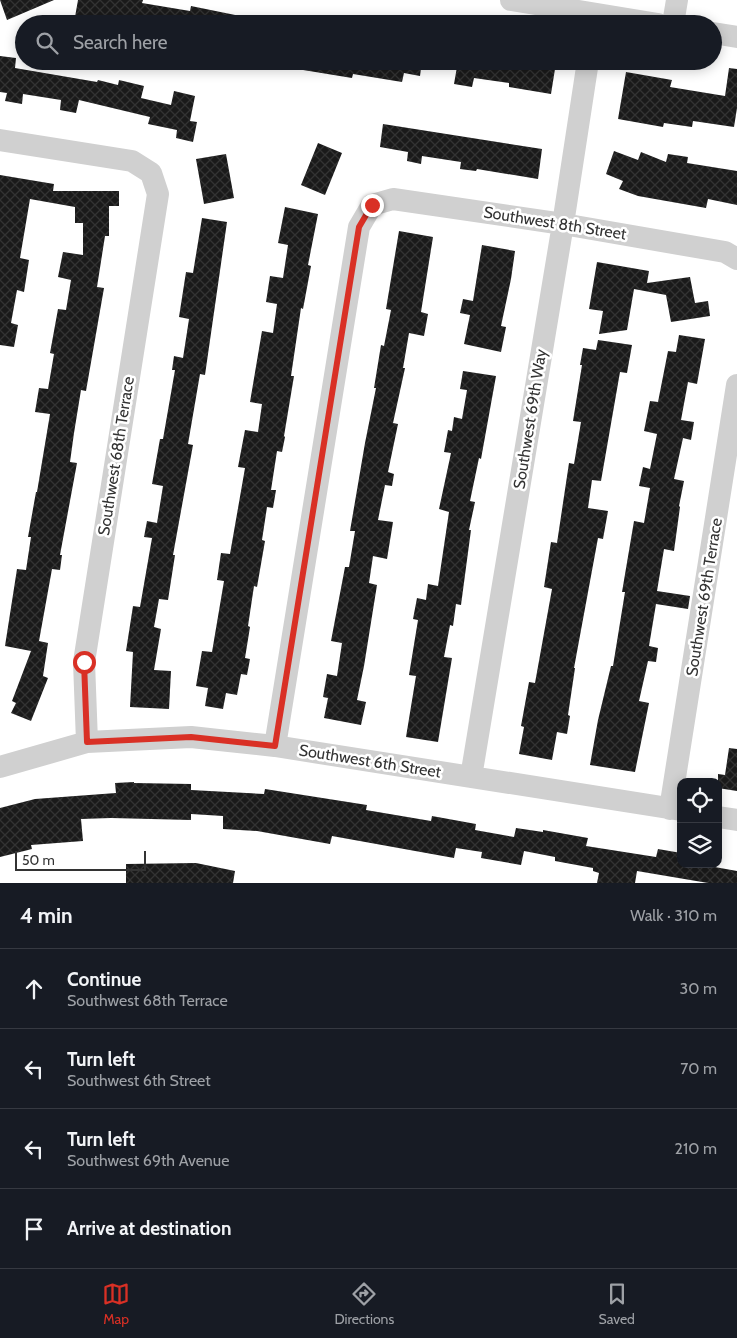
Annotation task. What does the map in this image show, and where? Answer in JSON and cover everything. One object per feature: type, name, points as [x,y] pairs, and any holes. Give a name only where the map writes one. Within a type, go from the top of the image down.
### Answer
[{"type":"street","points":[[511,0],[577,15]]},
{"type":"street","points":[[675,15],[678,0]]},
{"type":"street","points":[[722,34],[737,37]]},
{"type":"street","name":"Southwest 69th Way","points":[[471,778],[563,224],[587,70]]},
{"type":"street","name":"Southwest 68th Terrace","points":[[0,140],[132,161],[151,173],[158,194],[84,662],[87,742]]},
{"type":"street","name":"Southwest 8th Street","points":[[275,746],[359,227],[372,205],[393,198],[563,224],[725,252],[737,259]]},
{"type":"street","name":"Southwest 69th Terrace","points":[[676,810],[737,385]]},
{"type":"street","name":"Southwest 6th Street","points":[[0,767],[87,742],[191,737],[275,746],[676,810]]},
{"type":"street","points":[[722,818],[737,820]]},
{"type":"building","points":[[0,0],[54,0],[15,15],[7,20]]},
{"type":"building","points":[[78,0],[143,0],[142,3],[190,11],[191,6],[235,15],[75,15]]},
{"type":"building","points":[[0,56],[15,58],[15,70],[27,70],[97,82],[98,80],[118,85],[119,80],[144,86],[141,98],[171,105],[174,91],[195,96],[190,121],[197,122],[193,142],[176,138],[177,130],[148,124],[150,117],[79,100],[76,113],[60,110],[61,100],[23,94],[22,104],[5,101],[7,93],[0,92]]},
{"type":"building","points":[[729,68],[737,69],[737,108],[734,127],[693,121],[692,127],[664,123],[663,127],[618,119],[626,72],[672,80],[670,87],[725,96]]},
{"type":"building","points":[[303,70],[421,70],[420,76],[404,73],[402,82],[353,74],[352,78]]},
{"type":"building","points":[[456,70],[555,70],[551,94],[509,87],[509,83],[474,78],[472,87],[454,84]]},
{"type":"building","points":[[383,124],[542,149],[538,179],[477,169],[476,171],[460,169],[461,162],[422,156],[421,164],[407,161],[408,152],[380,147]]},
{"type":"building","points":[[318,143],[342,153],[325,195],[301,185]]},
{"type":"building","points":[[614,151],[638,160],[641,152],[666,162],[668,154],[688,157],[687,163],[737,171],[737,205],[708,199],[706,208],[638,196],[619,189],[623,181],[606,174]]},
{"type":"building","points":[[226,154],[234,198],[204,204],[196,159]]},
{"type":"building","points":[[0,175],[54,184],[53,191],[119,191],[119,206],[109,206],[109,236],[105,236],[97,287],[104,288],[86,391],[81,390],[74,433],[70,462],[77,463],[60,555],[62,555],[60,570],[52,569],[39,641],[48,643],[43,676],[48,678],[31,721],[11,713],[16,703],[12,701],[31,651],[5,646],[17,569],[26,570],[31,537],[28,537],[50,414],[35,412],[39,388],[48,389],[54,354],[50,353],[58,309],[66,310],[71,280],[58,277],[63,252],[83,255],[83,223],[75,223],[75,207],[30,199],[20,258],[29,260],[24,292],[17,290],[11,323],[18,325],[14,347],[0,345]]},
{"type":"building","points":[[285,207],[318,214],[308,265],[311,266],[303,309],[301,308],[291,376],[294,376],[285,437],[282,452],[277,451],[271,490],[276,490],[273,508],[267,507],[262,540],[265,541],[257,587],[254,586],[245,658],[250,659],[247,675],[241,674],[237,695],[226,693],[223,709],[205,706],[208,688],[196,686],[202,651],[212,652],[224,581],[217,580],[221,553],[230,554],[245,468],[238,467],[245,430],[258,432],[262,404],[250,402],[262,331],[273,333],[277,304],[266,302],[270,276],[283,278],[288,245],[278,243]]},
{"type":"building","points":[[202,218],[227,222],[205,375],[200,374],[188,444],[193,445],[173,555],[175,555],[168,600],[159,599],[154,627],[161,629],[154,670],[171,671],[169,709],[130,707],[133,652],[126,651],[133,606],[140,607],[152,538],[144,537],[147,521],[157,523],[163,486],[152,484],[160,439],[163,439],[175,370],[172,370],[174,356],[183,358],[189,319],[179,317],[186,272],[193,273]]},
{"type":"building","points":[[399,231],[433,237],[421,312],[428,314],[424,336],[409,333],[403,368],[405,368],[393,423],[398,424],[388,472],[394,474],[392,486],[385,485],[378,520],[393,522],[387,559],[373,556],[369,583],[377,585],[357,700],[366,702],[361,725],[324,718],[328,698],[323,697],[327,674],[337,676],[342,643],[331,641],[345,567],[349,567],[355,531],[350,531],[376,388],[374,388],[381,345],[384,346],[391,310],[386,309]]},
{"type":"building","points":[[482,245],[515,251],[501,326],[506,327],[501,352],[464,344],[470,315],[460,313],[463,299],[473,301]]},
{"type":"building","points":[[597,262],[649,271],[647,283],[690,277],[695,303],[708,301],[710,316],[671,322],[666,295],[634,289],[627,330],[599,334],[603,311],[589,309]]},
{"type":"building","points":[[679,335],[705,339],[697,384],[688,382],[681,420],[694,422],[691,440],[683,438],[674,479],[684,481],[674,551],[664,549],[657,591],[690,596],[688,609],[656,604],[649,646],[658,648],[656,662],[648,661],[639,701],[649,703],[635,772],[590,765],[598,720],[611,666],[613,666],[625,592],[622,592],[634,521],[644,523],[650,488],[639,486],[643,467],[650,469],[657,434],[644,431],[650,401],[658,402],[668,351],[676,352]]},
{"type":"building","points":[[598,340],[632,345],[627,373],[620,372],[601,481],[592,480],[588,508],[608,511],[603,539],[598,538],[574,668],[567,734],[557,732],[552,760],[519,754],[524,727],[521,726],[529,682],[535,683],[552,589],[544,587],[551,542],[557,543],[569,463],[574,464],[581,422],[573,421],[583,348],[596,350]]},
{"type":"building","points":[[463,371],[496,376],[481,459],[479,458],[470,501],[475,502],[469,530],[471,530],[461,605],[456,604],[453,626],[450,625],[444,657],[452,658],[438,742],[406,737],[416,676],[409,675],[418,620],[413,619],[417,598],[426,600],[428,584],[438,586],[449,512],[439,509],[451,453],[444,452],[448,430],[452,431],[454,417],[462,419],[467,390],[460,389]]},
{"type":"building","points":[[729,748],[737,749],[737,791],[722,789],[722,778],[718,778],[718,774],[725,775]]},
{"type":"building","points":[[115,783],[191,784],[191,790],[264,794],[265,789],[367,805],[366,810],[431,821],[432,816],[476,824],[475,830],[514,837],[516,828],[543,832],[543,830],[588,838],[586,846],[656,857],[658,849],[677,852],[677,868],[720,868],[737,871],[737,883],[708,883],[637,871],[635,883],[597,883],[599,873],[593,871],[593,868],[555,861],[555,857],[524,851],[521,865],[481,858],[482,852],[456,848],[454,858],[332,836],[330,844],[257,831],[223,829],[223,816],[191,814],[191,820],[81,819],[83,841],[31,845],[32,849],[0,857],[0,808],[35,799],[116,793]]},
{"type":"building","points":[[196,863],[235,871],[233,883],[126,883],[126,864]]},
{"type":"route","points":[[84,662],[87,742],[191,737],[275,746],[359,227],[372,205]]}]
